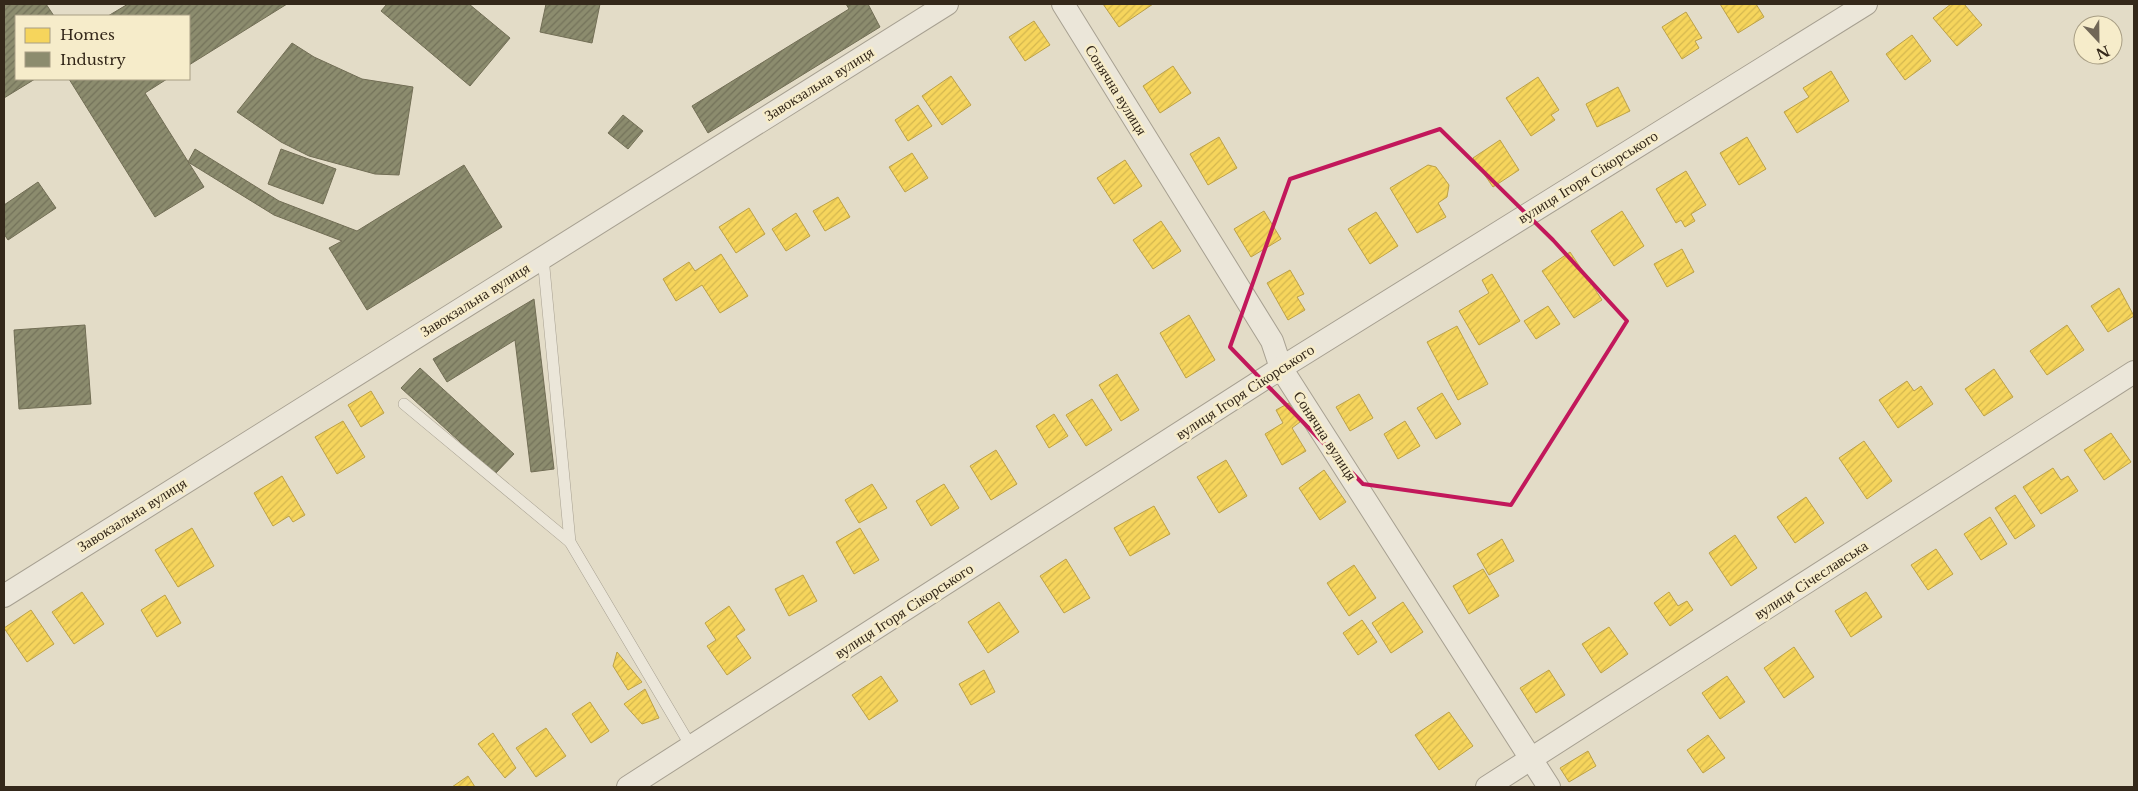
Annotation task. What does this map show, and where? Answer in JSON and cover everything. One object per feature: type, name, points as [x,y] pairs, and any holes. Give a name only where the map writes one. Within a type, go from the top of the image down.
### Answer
[{"type":"street","name":"Завокзальна вулиця","points":[[4,596],[948,4]]},
{"type":"street","name":"Сонячна вулиця","points":[[1063,4],[1272,342],[1281,368],[1549,787]]},
{"type":"street","name":"вулиця Ігоря Сікорського","points":[[628,787],[692,748],[1281,368],[1866,4]]},
{"type":"street","name":"вулиця Січеславська","points":[[1487,787],[2134,372]]},
{"type":"lane","points":[[543,257],[570,542]]},
{"type":"lane","points":[[404,404],[570,542],[692,748]]},
{"type":"highlighted area","points":[[1440,129],[1553,240],[1627,321],[1511,505],[1363,484],[1230,347],[1290,179]]},
{"type":"building: Homes","points":[[1103,4],[1153,4],[1119,27]]},
{"type":"building: Homes","points":[[1720,4],[1756,4],[1764,17],[1738,33]]},
{"type":"building: Homes","points":[[1951,4],[1964,4],[1982,25],[1957,46],[1933,18]]},
{"type":"building: Homes","points":[[1686,12],[1702,38],[1695,41],[1699,48],[1682,59],[1662,27]]},
{"type":"building: Homes","points":[[1034,21],[1050,45],[1025,61],[1009,37]]},
{"type":"building: Homes","points":[[1912,35],[1931,61],[1905,80],[1886,54]]},
{"type":"building: Homes","points":[[1173,66],[1191,93],[1160,113],[1143,86]]},
{"type":"building: Homes","points":[[1831,71],[1849,101],[1797,133],[1784,112],[1809,97],[1803,88]]},
{"type":"building: Homes","points":[[951,76],[971,105],[942,125],[922,96]]},
{"type":"building: Homes","points":[[1538,77],[1559,110],[1551,115],[1555,120],[1531,136],[1506,98]]},
{"type":"building: Homes","points":[[1618,87],[1630,111],[1597,127],[1586,104]]},
{"type":"building: Homes","points":[[918,105],[932,126],[908,141],[895,120]]},
{"type":"building: Homes","points":[[1219,137],[1237,168],[1208,185],[1190,154]]},
{"type":"building: Homes","points":[[1747,137],[1766,169],[1739,185],[1720,153]]},
{"type":"building: Homes","points":[[1500,140],[1519,170],[1493,187],[1473,158]]},
{"type":"building: Homes","points":[[912,153],[928,178],[905,192],[889,167]]},
{"type":"building: Homes","points":[[1125,160],[1142,186],[1114,204],[1097,178]]},
{"type":"building: Homes","points":[[1428,165],[1436,167],[1449,185],[1447,197],[1438,203],[1446,217],[1417,233],[1390,188]]},
{"type":"building: Homes","points":[[1686,171],[1706,205],[1691,214],[1695,221],[1685,227],[1681,220],[1676,223],[1656,189]]},
{"type":"building: Homes","points":[[838,197],[850,217],[825,231],[813,211]]},
{"type":"building: Homes","points":[[749,208],[765,234],[736,253],[719,227]]},
{"type":"building: Homes","points":[[1264,211],[1281,239],[1251,257],[1234,229]]},
{"type":"building: Homes","points":[[1622,211],[1644,246],[1614,266],[1591,231]]},
{"type":"building: Homes","points":[[1376,212],[1398,246],[1370,264],[1348,229]]},
{"type":"building: Homes","points":[[796,213],[810,236],[786,251],[772,229]]},
{"type":"building: Homes","points":[[1161,221],[1181,251],[1153,269],[1133,240]]},
{"type":"building: Homes","points":[[1682,249],[1694,272],[1667,287],[1654,264]]},
{"type":"building: Homes","points":[[1570,252],[1602,300],[1574,318],[1542,271]]},
{"type":"building: Homes","points":[[721,254],[748,296],[720,313],[702,285],[676,301],[663,279],[689,262],[695,271]]},
{"type":"building: Homes","points":[[1290,270],[1304,294],[1297,297],[1305,310],[1288,320],[1267,283]]},
{"type":"building: Homes","points":[[1492,274],[1520,321],[1479,345],[1459,311],[1489,293],[1482,280]]},
{"type":"building: Homes","points":[[2119,288],[2134,316],[2108,332],[2091,306]]},
{"type":"building: Homes","points":[[1548,306],[1560,324],[1536,339],[1524,321]]},
{"type":"building: Homes","points":[[1189,315],[1215,360],[1186,378],[1160,333]]},
{"type":"building: Homes","points":[[2067,325],[2084,350],[2047,375],[2030,351]]},
{"type":"building: Homes","points":[[1457,326],[1488,384],[1458,400],[1427,342]]},
{"type":"building: Homes","points":[[1994,369],[2013,397],[1984,416],[1965,389]]},
{"type":"building: Homes","points":[[1117,374],[1139,410],[1121,421],[1099,385]]},
{"type":"building: Homes","points":[[1907,381],[1914,391],[1921,386],[1933,404],[1898,428],[1879,400]]},
{"type":"building: Homes","points":[[371,391],[384,413],[361,427],[348,405]]},
{"type":"building: Homes","points":[[1442,393],[1461,424],[1436,439],[1417,408]]},
{"type":"building: Homes","points":[[1359,394],[1373,418],[1350,431],[1336,407]]},
{"type":"building: Homes","points":[[1092,399],[1112,430],[1086,446],[1066,415]]},
{"type":"building: Homes","points":[[1289,403],[1300,422],[1292,428],[1306,451],[1282,465],[1265,434],[1283,423],[1276,410]]},
{"type":"building: Homes","points":[[1054,414],[1068,436],[1049,448],[1036,426]]},
{"type":"building: Homes","points":[[343,421],[365,457],[337,474],[315,437]]},
{"type":"building: Homes","points":[[1405,421],[1420,446],[1398,459],[1384,434]]},
{"type":"building: Homes","points":[[2111,433],[2131,462],[2104,480],[2084,450]]},
{"type":"building: Homes","points":[[1864,441],[1892,481],[1867,499],[1839,458]]},
{"type":"building: Homes","points":[[996,450],[1017,484],[991,500],[970,466]]},
{"type":"building: Homes","points":[[1226,460],[1247,496],[1219,513],[1197,477]]},
{"type":"building: Homes","points":[[2053,468],[2061,480],[2068,476],[2078,491],[2041,514],[2023,487]]},
{"type":"building: Homes","points":[[1324,470],[1346,502],[1320,520],[1299,488]]},
{"type":"building: Homes","points":[[282,476],[305,515],[293,522],[289,516],[273,526],[254,493]]},
{"type":"building: Homes","points":[[872,484],[887,508],[859,523],[845,500]]},
{"type":"building: Homes","points":[[944,484],[959,508],[931,526],[916,501]]},
{"type":"building: Homes","points":[[2015,495],[2035,526],[2015,539],[1995,508]]},
{"type":"building: Homes","points":[[1806,497],[1824,523],[1795,543],[1777,517]]},
{"type":"building: Homes","points":[[1154,506],[1170,534],[1130,556],[1114,528]]},
{"type":"building: Homes","points":[[1990,517],[2007,544],[1981,560],[1964,534]]},
{"type":"building: Homes","points":[[192,528],[214,566],[178,587],[155,550]]},
{"type":"building: Homes","points":[[860,528],[879,560],[854,574],[836,542]]},
{"type":"building: Homes","points":[[1735,535],[1757,568],[1731,586],[1709,553]]},
{"type":"building: Homes","points":[[1502,539],[1514,561],[1489,575],[1477,554]]},
{"type":"building: Homes","points":[[1936,549],[1953,574],[1928,590],[1911,565]]},
{"type":"building: Homes","points":[[1066,559],[1090,598],[1064,613],[1040,576]]},
{"type":"building: Homes","points":[[1354,565],[1376,598],[1349,616],[1327,583]]},
{"type":"building: Homes","points":[[1483,569],[1499,596],[1469,614],[1453,586]]},
{"type":"building: Homes","points":[[803,575],[817,601],[789,616],[775,589]]},
{"type":"building: Homes","points":[[82,592],[104,624],[74,644],[52,612]]},
{"type":"building: Homes","points":[[1669,592],[1678,606],[1687,601],[1693,610],[1670,626],[1654,603]]},
{"type":"building: Homes","points":[[1866,592],[1882,617],[1851,637],[1835,611]]},
{"type":"building: Homes","points":[[165,595],[181,623],[157,637],[141,610]]},
{"type":"building: Homes","points":[[999,602],[1019,632],[988,653],[968,622]]},
{"type":"building: Homes","points":[[1403,602],[1423,632],[1391,653],[1372,623]]},
{"type":"building: Homes","points":[[729,606],[745,630],[736,636],[751,658],[727,675],[707,646],[716,640],[705,623]]},
{"type":"building: Homes","points":[[31,610],[54,644],[27,662],[4,628]]},
{"type":"building: Homes","points":[[1362,620],[1377,642],[1358,655],[1343,633]]},
{"type":"building: Homes","points":[[1609,627],[1628,654],[1601,673],[1582,644]]},
{"type":"building: Homes","points":[[1794,647],[1814,677],[1784,698],[1764,668]]},
{"type":"building: Homes","points":[[617,652],[642,682],[628,690],[613,666]]},
{"type":"building: Homes","points":[[984,670],[995,692],[971,705],[959,684]]},
{"type":"building: Homes","points":[[1549,670],[1565,695],[1536,713],[1520,688]]},
{"type":"building: Homes","points":[[881,676],[898,701],[869,720],[852,695]]},
{"type":"building: Homes","points":[[1727,676],[1745,702],[1720,719],[1702,693]]},
{"type":"building: Homes","points":[[645,689],[659,718],[642,724],[624,704]]},
{"type":"building: Homes","points":[[590,702],[609,731],[591,743],[572,714]]},
{"type":"building: Homes","points":[[1449,712],[1473,746],[1439,770],[1415,735]]},
{"type":"building: Homes","points":[[546,728],[566,756],[536,777],[516,748]]},
{"type":"building: Homes","points":[[493,733],[516,768],[505,778],[478,744]]},
{"type":"building: Homes","points":[[1708,735],[1725,758],[1703,773],[1687,750]]},
{"type":"building: Homes","points":[[1588,751],[1596,766],[1569,782],[1560,768]]},
{"type":"building: Homes","points":[[468,776],[475,787],[452,787]]},
{"type":"building: Industry","points":[[4,4],[46,4],[53,15],[15,15],[15,80],[33,80],[4,98]]},
{"type":"building: Industry","points":[[128,4],[287,4],[190,64],[190,15],[110,15]]},
{"type":"building: Industry","points":[[387,4],[469,4],[510,38],[470,86],[381,11]]},
{"type":"building: Industry","points":[[546,4],[600,4],[592,43],[540,32]]},
{"type":"building: Industry","points":[[846,4],[868,4],[880,27],[708,133],[692,106],[849,9]]},
{"type":"building: Industry","points":[[292,43],[314,57],[362,79],[413,87],[399,175],[375,174],[309,156],[281,142],[237,112]]},
{"type":"building: Industry","points":[[70,80],[165,80],[145,93],[204,187],[155,217]]},
{"type":"building: Industry","points":[[623,115],[643,131],[628,149],[608,133]]},
{"type":"building: Industry","points":[[195,149],[279,201],[357,231],[464,165],[502,227],[367,310],[329,248],[342,241],[274,215],[188,162]]},
{"type":"building: Industry","points":[[281,149],[336,169],[323,204],[268,184]]},
{"type":"building: Industry","points":[[38,182],[56,208],[8,240],[4,234],[4,205]]},
{"type":"building: Industry","points":[[534,299],[554,469],[531,472],[515,340],[447,382],[433,359]]},
{"type":"building: Industry","points":[[85,325],[91,404],[19,409],[14,330]]},
{"type":"building: Industry","points":[[420,368],[514,454],[495,474],[401,388]]}]
